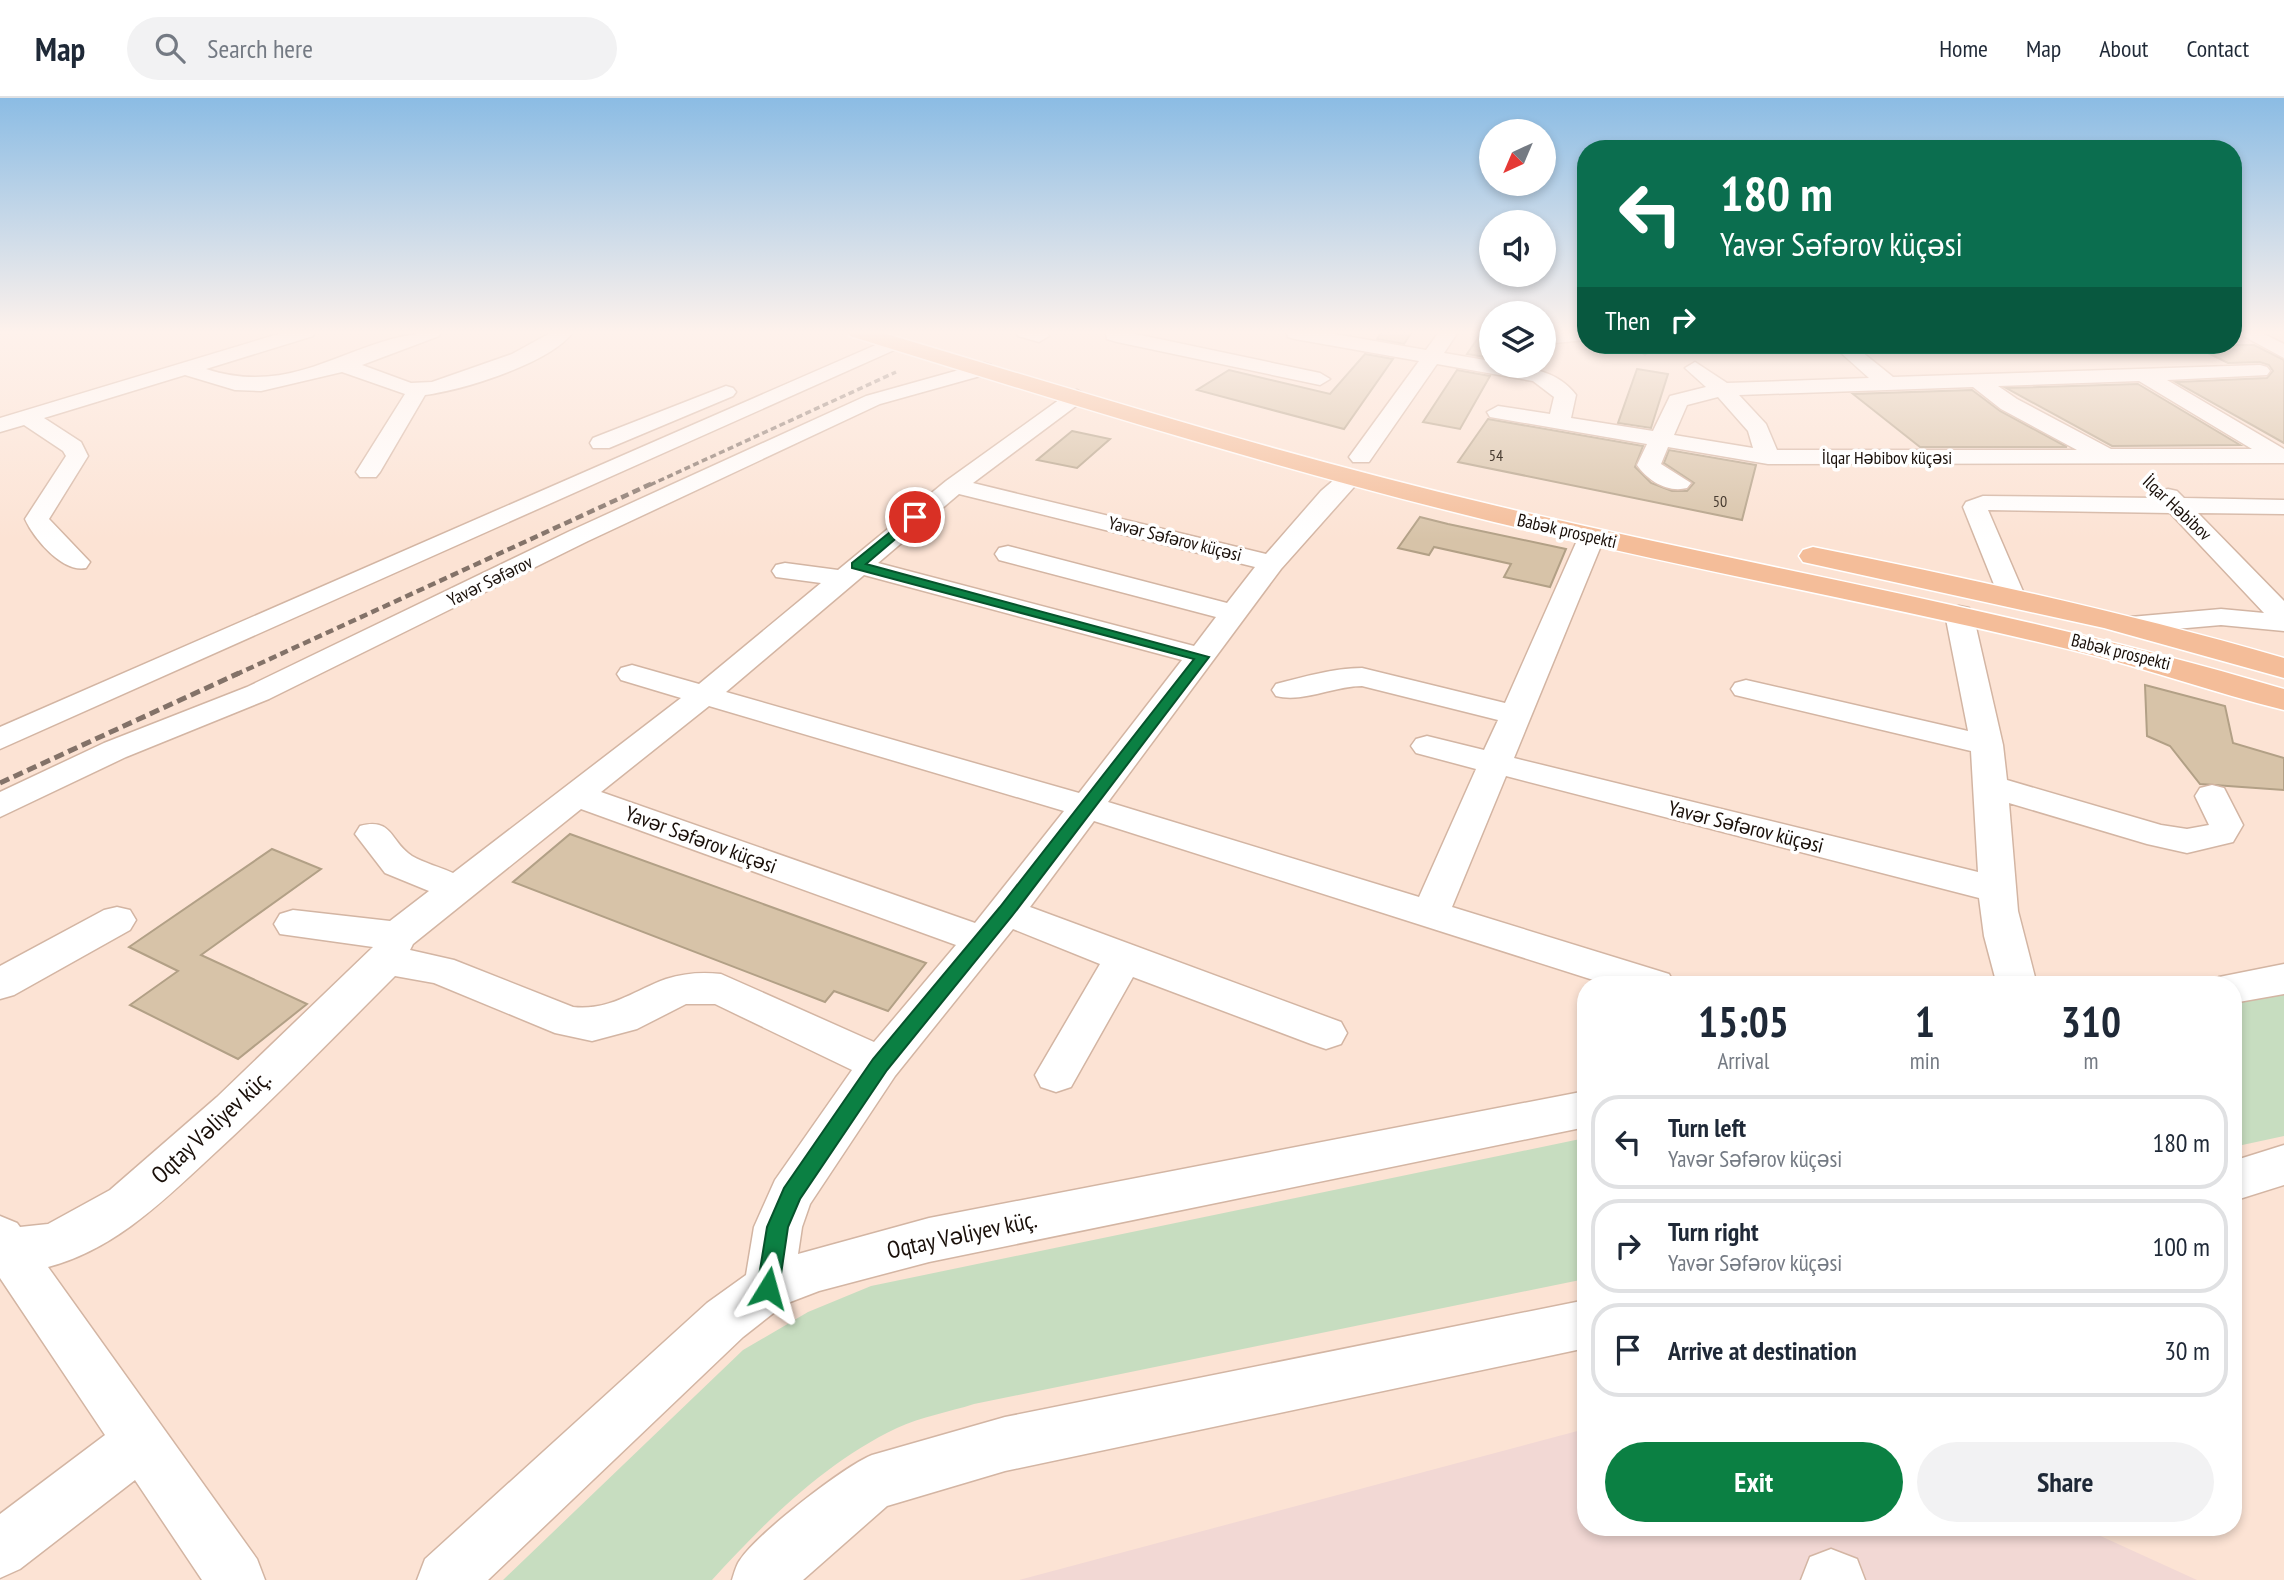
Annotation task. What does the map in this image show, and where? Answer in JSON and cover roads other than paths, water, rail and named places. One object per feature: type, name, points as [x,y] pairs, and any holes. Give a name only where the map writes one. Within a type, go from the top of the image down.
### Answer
[{"type":"main road","name":"Babək prospekti","points":[[1097,401],[1355,468],[1592,536],[2103,646],[2284,700]]},
{"type":"main road","name":"Babək prospekti","points":[[1144,401],[1355,468],[1516,496],[2011,596],[2130,625],[2284,668]]},
{"type":"street","points":[[0,425],[79,401]]},
{"type":"street","points":[[368,472],[411,401]]},
{"type":"street","points":[[601,443],[702,401]]},
{"type":"street","points":[[0,739],[740,401]]},
{"type":"street","name":"Yavər Səfərov","points":[[0,806],[115,750],[270,687],[579,536],[870,401]]},
{"type":"street","points":[[575,795],[706,694],[954,486],[1070,401]]},
{"type":"street","name":"Yavər Səfərov küçəsi","points":[[768,1288],[778,1227],[791,1194],[880,1065],[1006,912],[1085,806],[1203,657],[1272,563],[1355,468],[1403,401]]},
{"type":"street","points":[[1483,432],[1505,401]]},
{"type":"street","points":[[1559,422],[1564,401]]},
{"type":"street","points":[[1678,401],[1649,465],[1658,475],[1679,483]]},
{"type":"street","points":[[1733,401],[1758,429],[1768,457]]},
{"type":"street","name":"İlqar Həbibov","points":[[2005,401],[2133,468],[2177,504],[2284,617]]},
{"type":"street","points":[[2187,401],[2282,457]]},
{"type":"street","name":"İlqar Həbibov küçəsi","points":[[1499,412],[1768,457],[2282,457]]},
{"type":"street","points":[[27,417],[73,447],[77,456],[37,519],[41,527],[77,562]]},
{"type":"street","name":"Yavər Səfərov küçəsi","points":[[954,486],[1272,563]]},
{"type":"street","points":[[2011,596],[1975,507],[1983,503],[2284,507]]},
{"type":"street","points":[[1431,913],[1496,764],[1513,714],[1592,536]]},
{"type":"street","points":[[1008,554],[1235,614]]},
{"type":"street","points":[[785,571],[849,572],[1203,657]]},
{"type":"street","points":[[1959,614],[1987,745],[1997,890],[2008,963],[2013,976]]},
{"type":"street","points":[[2130,625],[2221,617],[2284,623]]},
{"type":"street","points":[[632,674],[1085,806],[1627,976]]},
{"type":"street","points":[[1287,690],[1344,677],[1362,677],[1513,714]]},
{"type":"street","points":[[1746,689],[1987,745]]},
{"type":"street","name":"Yavər Səfərov küçəsi","points":[[1427,746],[1997,890]]},
{"type":"street","points":[[1991,786],[2159,836],[2187,841],[2221,834],[2227,825],[2212,796]]},
{"type":"street","name":"Yavər Səfərov küçəsi","points":[[575,795],[982,940]]},
{"type":"street","name":"Oqtay Vəliyev küç.","points":[[3,1247],[51,1245],[89,1228],[126,1205],[232,1110],[392,948],[456,888],[575,795]]},
{"type":"street","points":[[372,834],[398,864],[456,888]]},
{"type":"street","points":[[1006,912],[1326,1033]]},
{"type":"street","points":[[0,984],[117,920]]},
{"type":"street","points":[[293,924],[392,948],[569,1022],[592,1025],[623,1018],[677,991],[698,987],[721,989],[880,1065]]},
{"type":"street","points":[[1056,1075],[1124,958]]},
{"type":"street","points":[[2242,986],[2284,979]]},
{"type":"street","name":"Oqtay Vəliyev küç.","points":[[446,1580],[725,1320],[768,1288],[818,1269],[929,1240],[1577,1112]]},
{"type":"street","points":[[2242,1178],[2284,1165]]},
{"type":"street","name":"Oqtay Vəliyev küç.","points":[[3,1247],[236,1580]]},
{"type":"street","points":[[761,1580],[872,1483],[1005,1444],[1577,1326]]},
{"type":"street","points":[[0,1549],[140,1442]]},
{"type":"street","points":[[1830,1580],[1831,1577],[1836,1580]]},
{"type":"railway","points":[[650,485],[833,401]]},
{"type":"railway","points":[[235,675],[653,483]]},
{"type":"railway","points":[[0,783],[239,673]]}]
